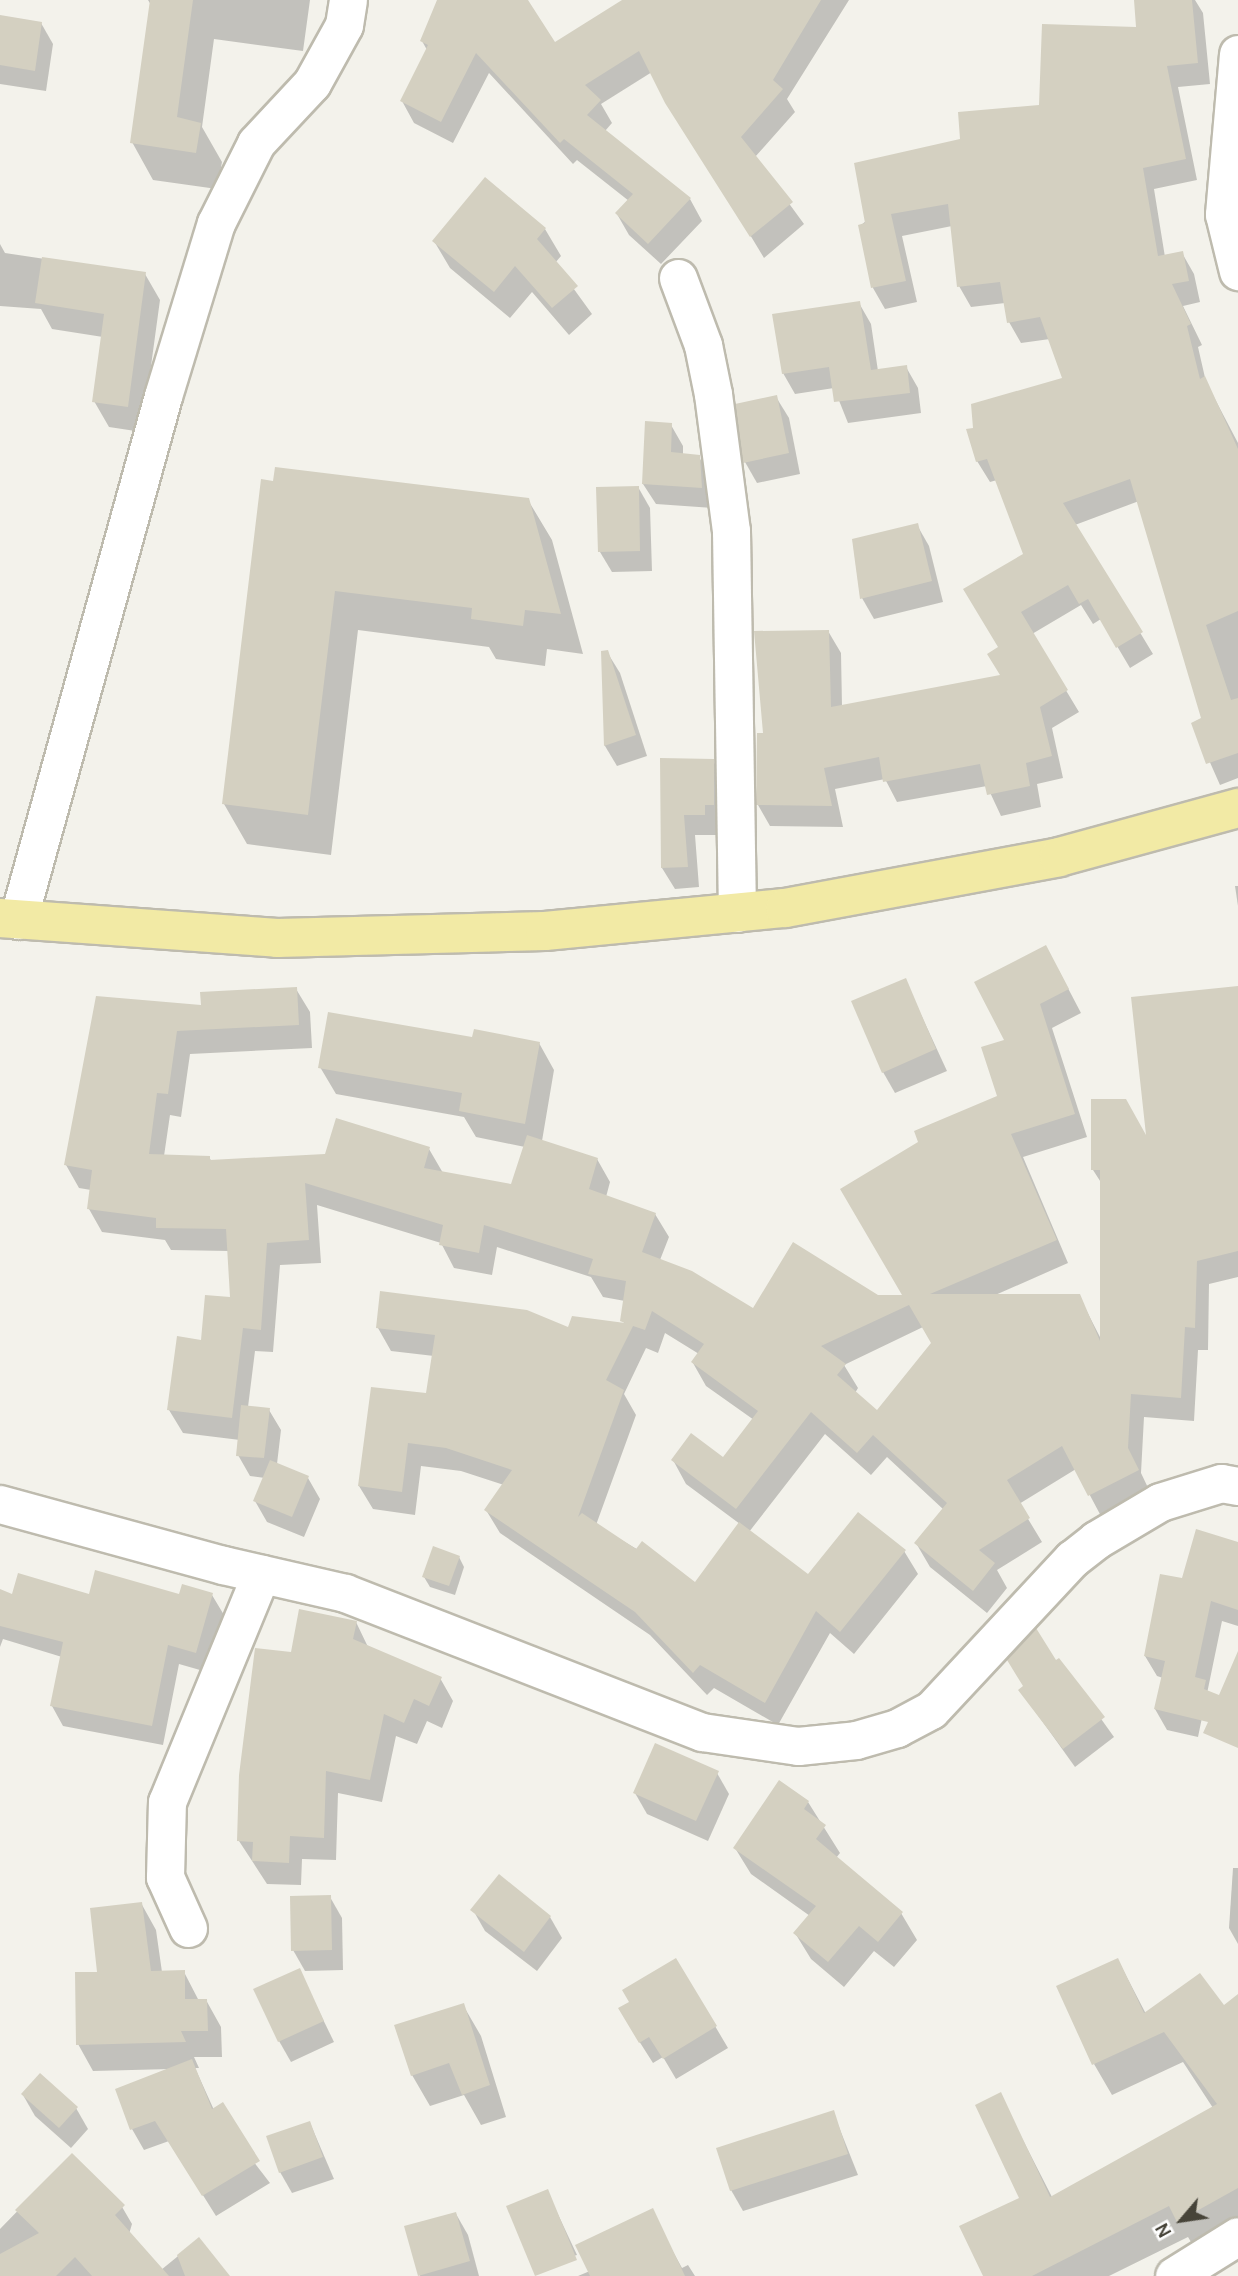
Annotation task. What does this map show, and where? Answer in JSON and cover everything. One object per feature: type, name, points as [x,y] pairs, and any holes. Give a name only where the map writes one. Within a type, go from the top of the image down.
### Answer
[{"type":"main road","points":[[9,919],[277,938],[544,931],[785,908],[1059,857],[1238,808]]},
{"type":"street","points":[[9,919],[216,223],[256,143],[312,83],[344,25],[348,0]]},
{"type":"street","points":[[1238,54],[1224,214],[1238,271]]},
{"type":"street","points":[[678,278],[706,357],[731,531],[737,913]]},
{"type":"street","points":[[0,1504],[261,1574],[345,1593],[424,1620],[702,1732],[798,1746],[856,1740],[897,1728],[931,1710],[1072,1559],[1096,1540],[1160,1502],[1221,1483],[1238,1486]]},
{"type":"street","points":[[188,1928],[165,1877],[167,1802],[261,1574]]},
{"type":"street","points":[[1174,2276],[1238,2236]]},
{"type":"building","points":[[150,0],[193,0],[177,117],[201,123],[196,153],[130,143]]},
{"type":"building","points":[[437,0],[528,0],[555,42],[622,0],[821,0],[773,80],[783,89],[741,137],[793,202],[750,237],[665,103],[639,51],[585,85],[601,100],[587,115],[691,198],[648,244],[615,213],[633,194],[564,139],[560,143],[476,53],[441,122],[400,101],[428,45],[420,41]]},
{"type":"building","points":[[1134,0],[1192,0],[1198,63],[1167,66],[1186,159],[1143,168],[1158,256],[1183,251],[1189,281],[1172,284],[1191,324],[1187,326],[1200,379],[1205,376],[1238,449],[1238,611],[1206,625],[1231,700],[1238,698],[1238,753],[1206,764],[1191,723],[1201,718],[1130,479],[1063,503],[1143,632],[1116,648],[1088,599],[1079,604],[1068,585],[1021,612],[1068,690],[1040,707],[1052,756],[1026,763],[1030,786],[987,795],[980,764],[883,782],[879,757],[824,768],[832,806],[756,805],[757,733],[763,733],[754,631],[829,630],[831,707],[1000,675],[987,654],[998,647],[963,589],[1023,554],[987,459],[976,462],[966,429],[973,428],[971,404],[1062,378],[1040,317],[1007,323],[1000,282],[957,287],[948,204],[891,214],[906,281],[871,288],[858,225],[865,223],[854,163],[960,139],[958,112],[1039,105],[1042,24],[1136,27]]},
{"type":"building","points":[[0,15],[42,22],[35,71],[0,65]]},
{"type":"building","points":[[485,177],[546,228],[537,239],[578,286],[552,308],[515,266],[494,292],[432,241]]},
{"type":"building","points":[[42,257],[146,272],[128,407],[92,402],[104,314],[35,303]]},
{"type":"building","points":[[860,301],[871,370],[907,365],[910,393],[834,402],[829,367],[782,374],[772,314]]},
{"type":"building","points":[[777,395],[789,453],[743,463],[735,404]]},
{"type":"building","points":[[645,421],[672,423],[671,452],[700,455],[702,488],[642,484]]},
{"type":"building","points":[[275,467],[529,498],[561,614],[525,610],[523,626],[471,619],[472,608],[335,591],[308,815],[222,804],[261,479],[273,481]]},
{"type":"building","points":[[639,486],[640,551],[598,552],[596,487]]},
{"type":"building","points":[[918,523],[932,581],[860,599],[852,539]]},
{"type":"building","points":[[608,650],[636,735],[604,746],[601,651]]},
{"type":"building","points":[[660,758],[714,759],[714,805],[705,805],[705,815],[684,815],[688,867],[661,868]]},
{"type":"building","points":[[1046,945],[1069,989],[1040,1004],[1075,1114],[1011,1134],[1057,1240],[930,1294],[1080,1294],[1100,1341],[1100,1170],[1091,1170],[1091,1099],[1126,1099],[1146,1135],[1131,997],[1238,986],[1238,1251],[1197,1261],[1195,1328],[1185,1327],[1181,1398],[1131,1394],[1128,1448],[1139,1470],[1088,1496],[1062,1446],[1007,1480],[1030,1518],[979,1550],[995,1563],[973,1591],[914,1543],[947,1503],[873,1435],[857,1453],[811,1412],[736,1509],[671,1460],[691,1433],[723,1457],[758,1411],[691,1362],[704,1344],[652,1311],[645,1330],[633,1326],[606,1380],[624,1390],[578,1517],[582,1513],[636,1549],[642,1541],[695,1582],[739,1522],[808,1574],[858,1512],[906,1550],[840,1632],[816,1611],[765,1703],[700,1665],[693,1673],[635,1612],[484,1510],[512,1470],[446,1448],[408,1443],[402,1492],[358,1486],[371,1387],[426,1393],[435,1335],[376,1328],[380,1291],[527,1310],[568,1327],[572,1316],[625,1323],[620,1321],[626,1281],[588,1274],[593,1259],[484,1225],[479,1253],[439,1245],[443,1225],[305,1183],[309,1240],[267,1243],[261,1330],[243,1328],[232,1418],[167,1410],[177,1336],[201,1340],[205,1295],[230,1297],[226,1229],[156,1228],[156,1218],[87,1209],[92,1170],[64,1165],[96,996],[201,1005],[200,992],[297,987],[299,1025],[177,1031],[168,1094],[157,1093],[149,1154],[210,1156],[210,1160],[325,1154],[336,1118],[430,1147],[424,1168],[511,1184],[527,1135],[598,1158],[589,1189],[656,1213],[642,1252],[692,1271],[753,1308],[793,1242],[878,1295],[902,1295],[840,1189],[918,1142],[914,1131],[997,1096],[981,1047],[1004,1040],[974,982]],"holes":[[[909,1305],[931,1343],[877,1410],[837,1375],[846,1364],[821,1346]]]},
{"type":"building","points":[[906,978],[936,1049],[882,1073],[851,1001]]},
{"type":"building","points":[[328,1012],[472,1037],[474,1029],[540,1042],[525,1124],[459,1111],[462,1093],[318,1068]]},
{"type":"building","points":[[241,1405],[270,1408],[264,1458],[236,1456]]},
{"type":"building","points":[[270,1460],[309,1476],[292,1517],[253,1501]]},
{"type":"building","points":[[1196,1529],[1238,1542],[1238,1610],[1211,1601],[1195,1677],[1206,1680],[1204,1689],[1219,1695],[1238,1651],[1238,1748],[1203,1733],[1208,1722],[1154,1709],[1165,1661],[1144,1656],[1160,1574],[1182,1578]]},
{"type":"building","points":[[433,1546],[460,1556],[449,1586],[422,1577]]},
{"type":"building","points":[[95,1570],[179,1594],[182,1584],[213,1593],[196,1653],[168,1645],[152,1726],[50,1706],[63,1642],[0,1626],[0,1589],[12,1594],[18,1573],[89,1594]]},
{"type":"building","points":[[299,1609],[357,1621],[353,1639],[442,1677],[429,1706],[414,1699],[404,1723],[384,1714],[370,1780],[326,1771],[324,1838],[290,1836],[289,1863],[252,1861],[253,1842],[237,1841],[239,1775],[255,1648],[291,1652]]},
{"type":"building","points":[[1036,1628],[1056,1660],[1059,1658],[1105,1717],[1063,1749],[1018,1690],[1023,1686],[1007,1660]]},
{"type":"building","points":[[655,1743],[719,1771],[696,1821],[633,1793]]},
{"type":"building","points":[[779,1780],[809,1801],[804,1809],[826,1825],[816,1839],[903,1912],[878,1942],[859,1926],[828,1962],[793,1933],[816,1906],[733,1848]]},
{"type":"building","points":[[499,1874],[551,1916],[524,1952],[470,1910]]},
{"type":"building","points":[[331,1895],[332,1950],[291,1951],[290,1896]]},
{"type":"building","points":[[142,1902],[151,1971],[185,1970],[185,1999],[207,1999],[208,2031],[181,2031],[186,2042],[76,2045],[75,1972],[97,1972],[90,1908]]},
{"type":"building","points":[[676,1958],[717,2026],[663,2059],[649,2037],[639,2043],[618,2008],[629,2002],[622,1990]]},
{"type":"building","points":[[1118,1958],[1144,2013],[1200,1973],[1224,2005],[1238,1994],[1238,2188],[1177,2222],[1169,2206],[1032,2276],[983,2276],[959,2226],[1019,2198],[975,2105],[1001,2092],[1050,2197],[1217,2104],[1164,2032],[1092,2065],[1056,1986]]},
{"type":"building","points":[[300,1968],[324,2021],[278,2042],[253,1989]]},
{"type":"building","points":[[464,2003],[490,2085],[462,2095],[449,2063],[411,2076],[394,2025]]},
{"type":"building","points":[[192,2059],[212,2109],[223,2102],[260,2161],[202,2196],[155,2121],[130,2130],[115,2089]]},
{"type":"building","points":[[40,2073],[78,2107],[59,2128],[21,2094]]},
{"type":"building","points":[[834,2110],[848,2154],[730,2191],[716,2148]]},
{"type":"building","points":[[310,2121],[323,2157],[279,2173],[266,2136]]},
{"type":"building","points":[[72,2153],[125,2205],[115,2215],[169,2276],[92,2276],[75,2257],[56,2276],[0,2276],[0,2254],[39,2233],[15,2210]]},
{"type":"building","points":[[548,2189],[577,2260],[535,2276],[506,2206]]},
{"type":"building","points":[[653,2208],[685,2276],[590,2276],[575,2245]]},
{"type":"building","points":[[456,2212],[470,2261],[418,2276],[404,2226]]},
{"type":"building","points":[[199,2237],[230,2276],[185,2276],[177,2255]]}]
